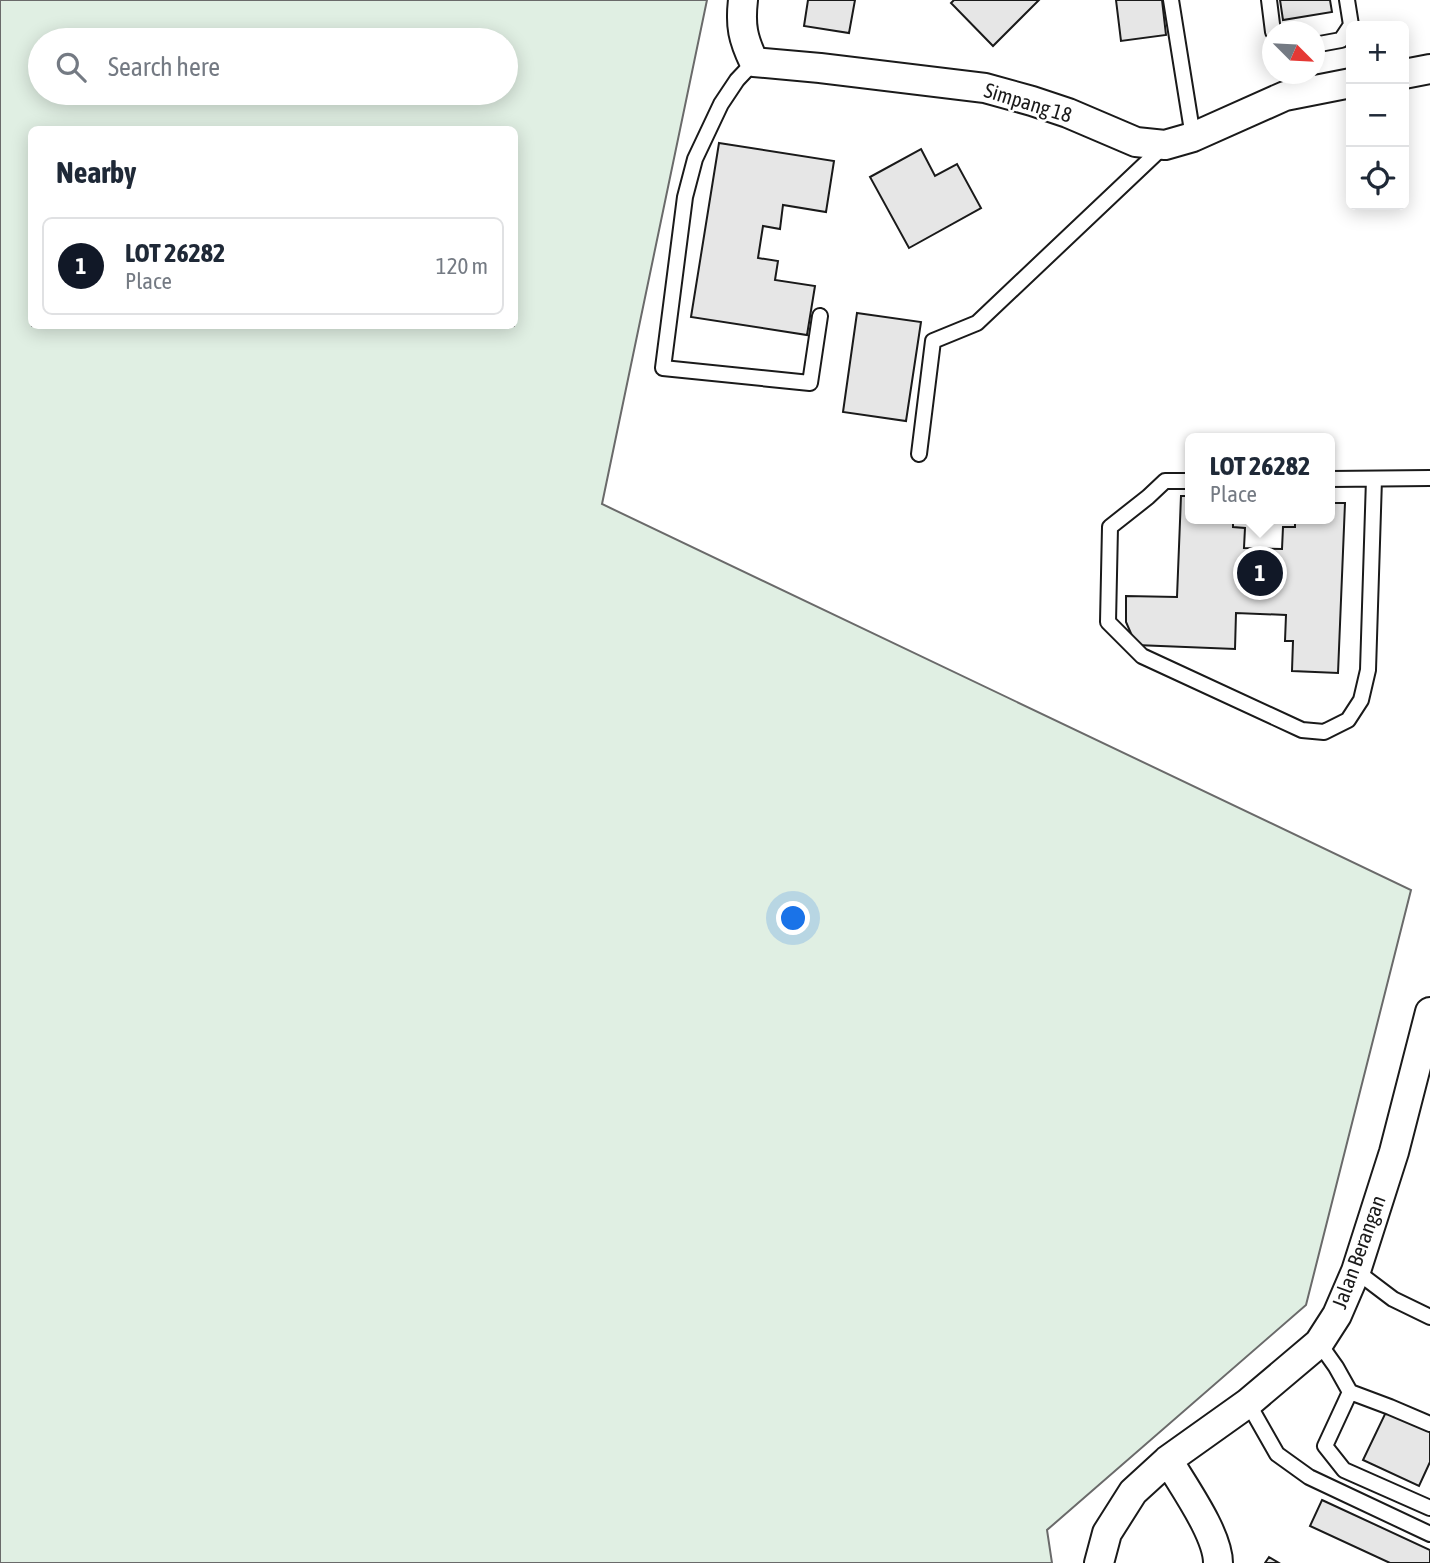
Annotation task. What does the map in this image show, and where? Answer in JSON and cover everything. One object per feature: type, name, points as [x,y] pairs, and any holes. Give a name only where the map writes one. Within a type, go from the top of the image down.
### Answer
[{"type":"street","points":[[743,0],[741,19],[744,42],[754,62]]},
{"type":"street","name":"Simpang 18","points":[[754,62],[985,88],[1068,113],[1136,142],[1165,145],[1193,137],[1285,96],[1346,84]]},
{"type":"street","points":[[1409,73],[1430,69]]},
{"type":"street","name":"Jalan Berangan","points":[[1100,1563],[1107,1533],[1133,1492],[1168,1460],[1248,1403],[1319,1343],[1337,1315],[1356,1272],[1394,1152],[1428,1028]]},
{"type":"street","points":[[1168,1460],[1208,1528],[1218,1563]]},
{"type":"lane","points":[[1171,0],[1193,137]]},
{"type":"lane","points":[[1269,0],[1272,21]]},
{"type":"lane","points":[[1325,43],[1341,40],[1350,25],[1347,0]]},
{"type":"lane","points":[[754,62],[737,80],[721,104],[695,159],[685,197],[663,368],[810,383],[820,316]]},
{"type":"lane","points":[[919,454],[933,341],[977,323],[1165,145]]},
{"type":"lane","points":[[1335,479],[1430,478]]},
{"type":"lane","points":[[1185,481],[1166,481],[1110,527],[1108,622],[1142,656],[1302,730],[1324,732],[1348,720],[1361,699],[1368,670],[1374,479]]},
{"type":"lane","points":[[1356,1272],[1393,1299],[1430,1317]]},
{"type":"lane","points":[[1319,1343],[1350,1392],[1430,1424]]},
{"type":"lane","points":[[1350,1392],[1325,1446],[1344,1470],[1430,1508]]},
{"type":"lane","points":[[1248,1403],[1277,1454],[1309,1477],[1430,1534]]},
{"type":"green space","points":[[0,0],[707,0],[602,504],[1411,890],[1306,1305],[1047,1530],[1052,1563],[0,1563]]},
{"type":"building","points":[[808,0],[855,0],[849,33],[804,26]]},
{"type":"building","points":[[954,0],[1039,0],[993,46],[951,3]]},
{"type":"building","points":[[1116,0],[1162,0],[1166,35],[1121,41]]},
{"type":"building","points":[[1280,0],[1330,0],[1332,12],[1283,20]]},
{"type":"building","points":[[719,143],[834,161],[826,212],[783,205],[780,229],[763,226],[758,258],[778,261],[775,280],[815,286],[807,335],[691,317]]},
{"type":"building","points":[[921,149],[935,176],[957,164],[981,208],[909,248],[870,177]]},
{"type":"building","points":[[857,313],[921,322],[906,421],[843,412]]},
{"type":"building","points":[[1181,496],[1185,496],[1185,524],[1233,524],[1233,527],[1245,528],[1244,548],[1282,549],[1283,527],[1295,527],[1295,524],[1335,524],[1335,503],[1345,503],[1338,673],[1292,671],[1293,641],[1285,641],[1286,615],[1236,613],[1235,649],[1136,645],[1126,622],[1126,596],[1177,597]]},
{"type":"building","points":[[1386,1412],[1430,1432],[1430,1462],[1419,1486],[1363,1460]]},
{"type":"building","points":[[1322,1500],[1430,1550],[1430,1563],[1390,1563],[1310,1526]]},
{"type":"building","points":[[1269,1557],[1279,1563],[1265,1563]]},
{"type":"place","name":"LOT 26282","points":[[1260,573]]}]
